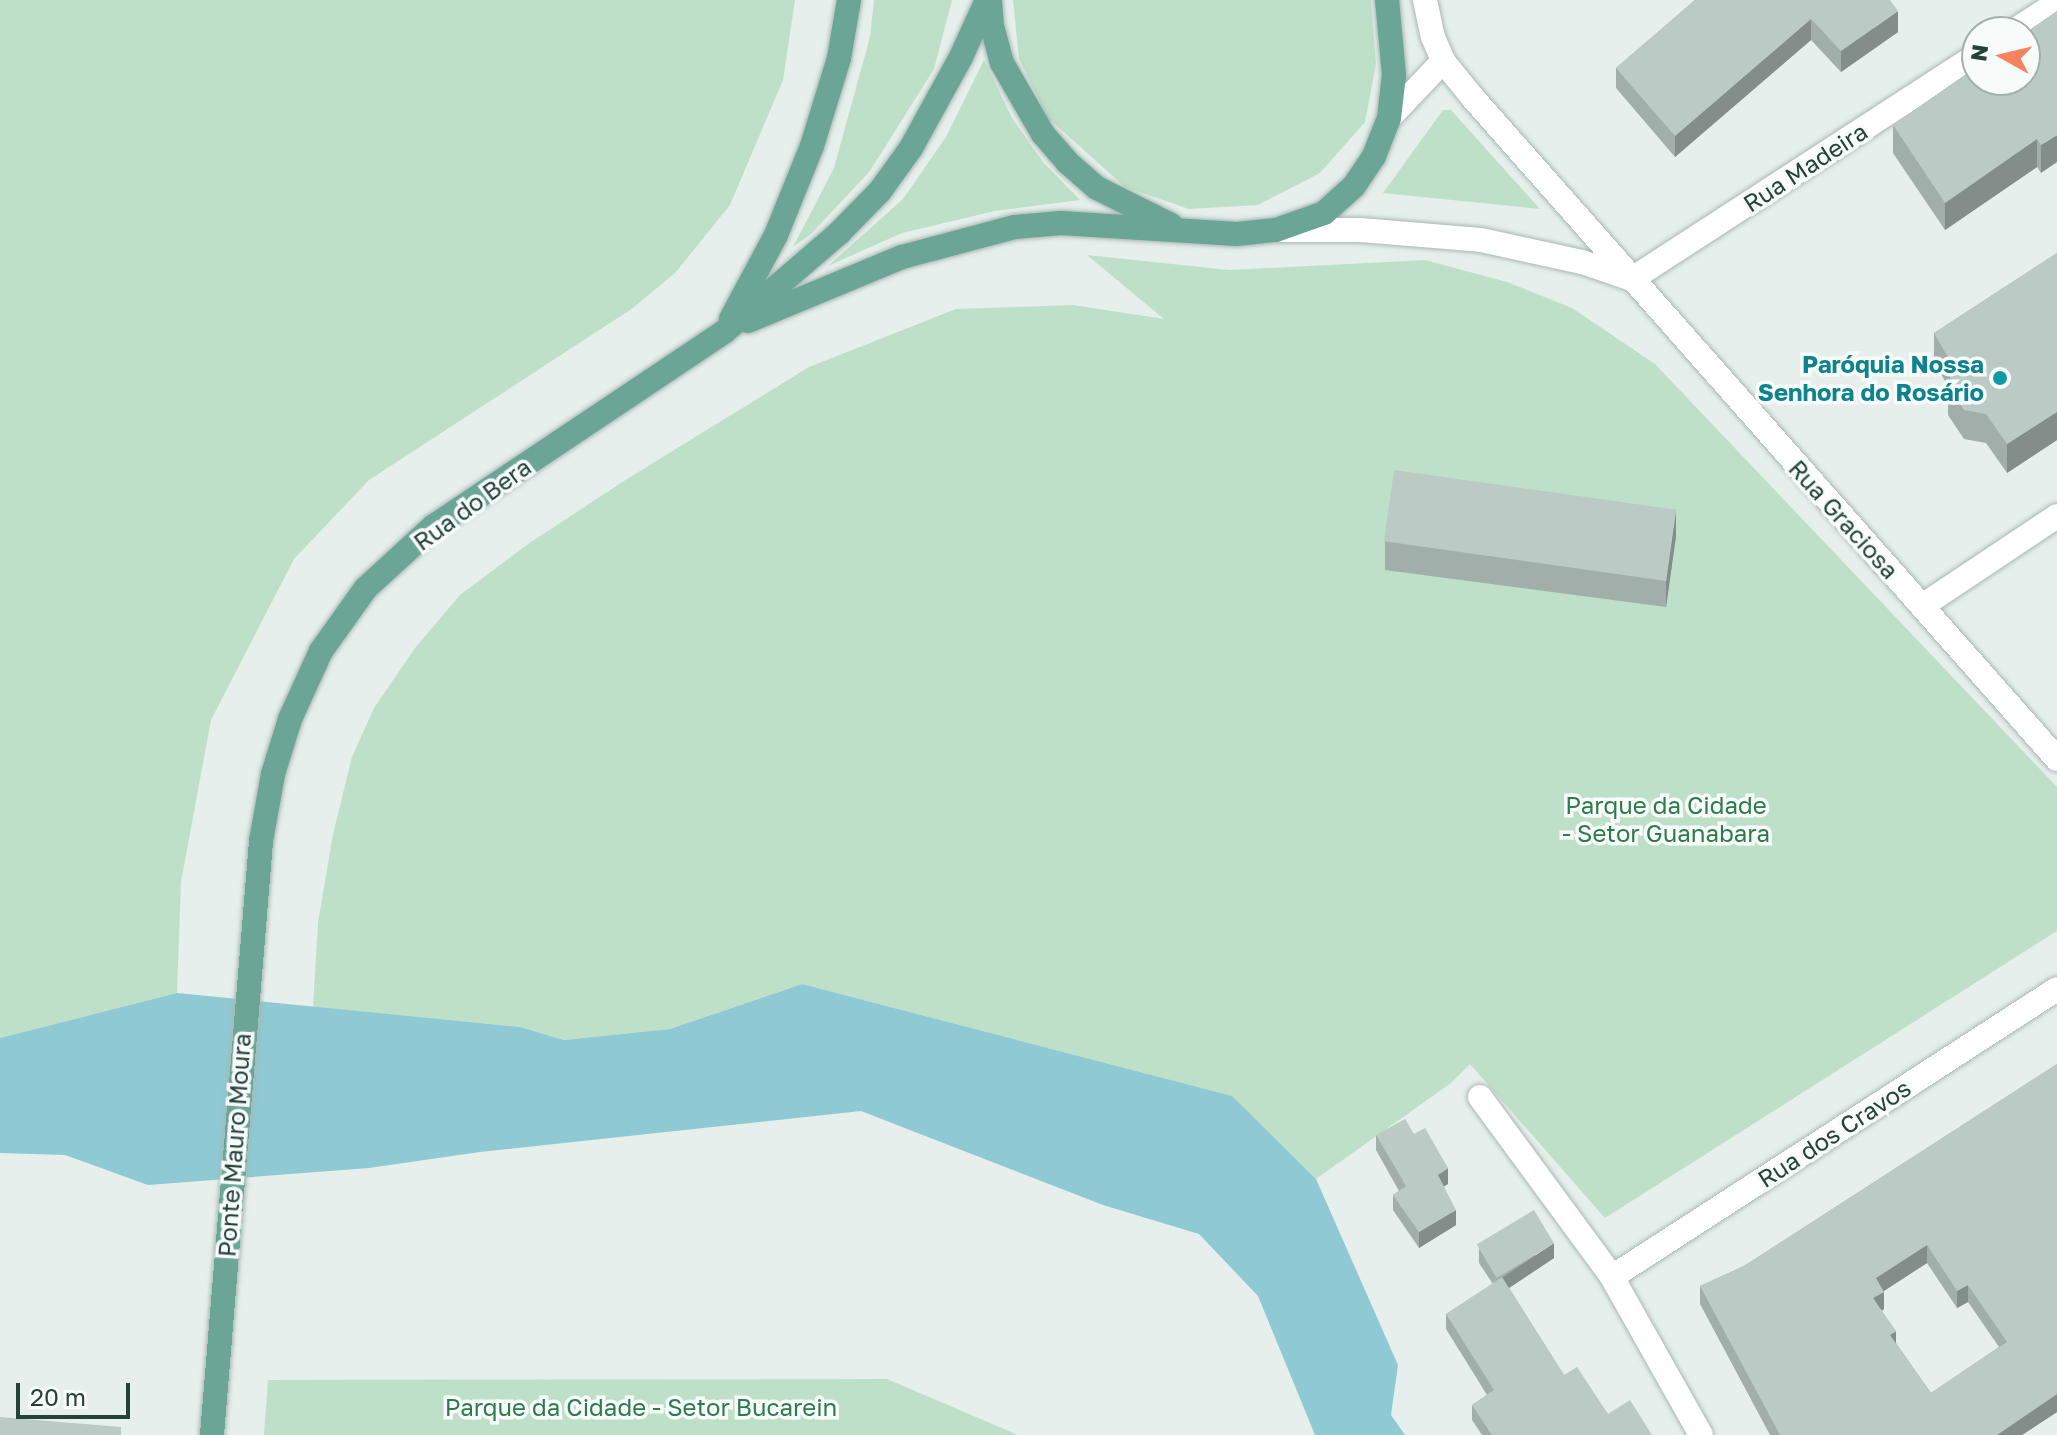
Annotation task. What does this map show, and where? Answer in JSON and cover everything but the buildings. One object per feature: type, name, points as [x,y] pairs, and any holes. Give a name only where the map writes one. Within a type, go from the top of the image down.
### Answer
[{"type":"main road","points":[[724,332],[776,235],[812,146],[839,58],[849,0]]},
{"type":"main road","points":[[988,0],[1002,63],[1043,134],[1067,162],[1097,188],[1185,232]]},
{"type":"main road","name":"Rua do Bera","points":[[248,971],[261,841],[273,774],[290,719],[321,651],[366,588],[434,526],[724,332],[839,233],[880,191],[934,110],[988,0]]},
{"type":"main road","name":"Rua do Bera","points":[[724,332],[858,273],[986,234],[1061,223],[1237,234],[1276,230],[1324,213],[1354,186],[1374,156],[1389,118],[1394,75],[1387,0]]},
{"type":"main road","name":"Ponte Mauro Moura","points":[[212,1435],[248,971]]},
{"type":"street","points":[[2037,16],[2057,3]]},
{"type":"street","name":"Rua Graciosa","points":[[1425,5],[1443,61],[2057,759]]},
{"type":"street","points":[[1389,118],[1443,61]]},
{"type":"street","name":"Rua Madeira","points":[[1632,279],[1961,65]]},
{"type":"street","name":"Rua Graciosa","points":[[1276,230],[1360,230],[1481,240],[1582,262],[1632,279]]},
{"type":"street","points":[[1922,606],[2057,516]]},
{"type":"street","name":"Rua dos Cravos","points":[[1612,1277],[2057,989]]},
{"type":"street","points":[[1480,1097],[1612,1277],[1701,1435]]},
{"type":"green space","points":[[0,0],[795,0],[783,80],[730,205],[676,272],[633,308],[369,480],[294,559],[211,720],[181,882],[177,993],[0,1038]]},
{"type":"green space","points":[[874,0],[952,0],[934,69],[870,171],[811,234],[793,247],[834,168],[870,37]]},
{"type":"green space","points":[[1013,0],[1371,0],[1376,64],[1365,122],[1320,173],[1258,205],[1189,209],[1125,187],[1048,118],[1019,59]]},
{"type":"green space","points":[[984,60],[1012,118],[1043,162],[1080,200],[995,211],[902,233],[828,266],[903,199],[946,137]]},
{"type":"green space","points":[[1443,110],[1451,110],[1540,209],[1383,193]]},
{"type":"green space","name":"Parque da Cidade - Setor Guanabara","points":[[1087,255],[1229,270],[1425,260],[1507,282],[1572,308],[1655,364],[2057,787],[2057,931],[1605,1218],[1470,1064],[1451,1083],[1316,1179],[1231,1096],[802,984],[670,1029],[564,1040],[520,1027],[313,1007],[318,923],[333,834],[352,757],[374,708],[415,648],[460,595],[528,544],[627,479],[809,367],[956,309],[1073,305],[1164,319]]},
{"type":"green space","name":"Parque da Cidade - Setor Bucarein","points":[[887,1379],[1018,1435],[264,1435],[268,1380]]},
{"type":"water","points":[[802,984],[1232,1096],[1316,1179],[1398,1365],[1391,1415],[1405,1435],[1315,1435],[1258,1296],[1199,1234],[1103,1205],[861,1111],[480,1152],[369,1168],[148,1185],[65,1155],[0,1153],[0,1038],[177,993],[520,1027],[564,1040],[670,1029]]},
{"type":"place","name":"Paróquia Nossa Senhora do Rosário","points":[[2000,378]]}]
